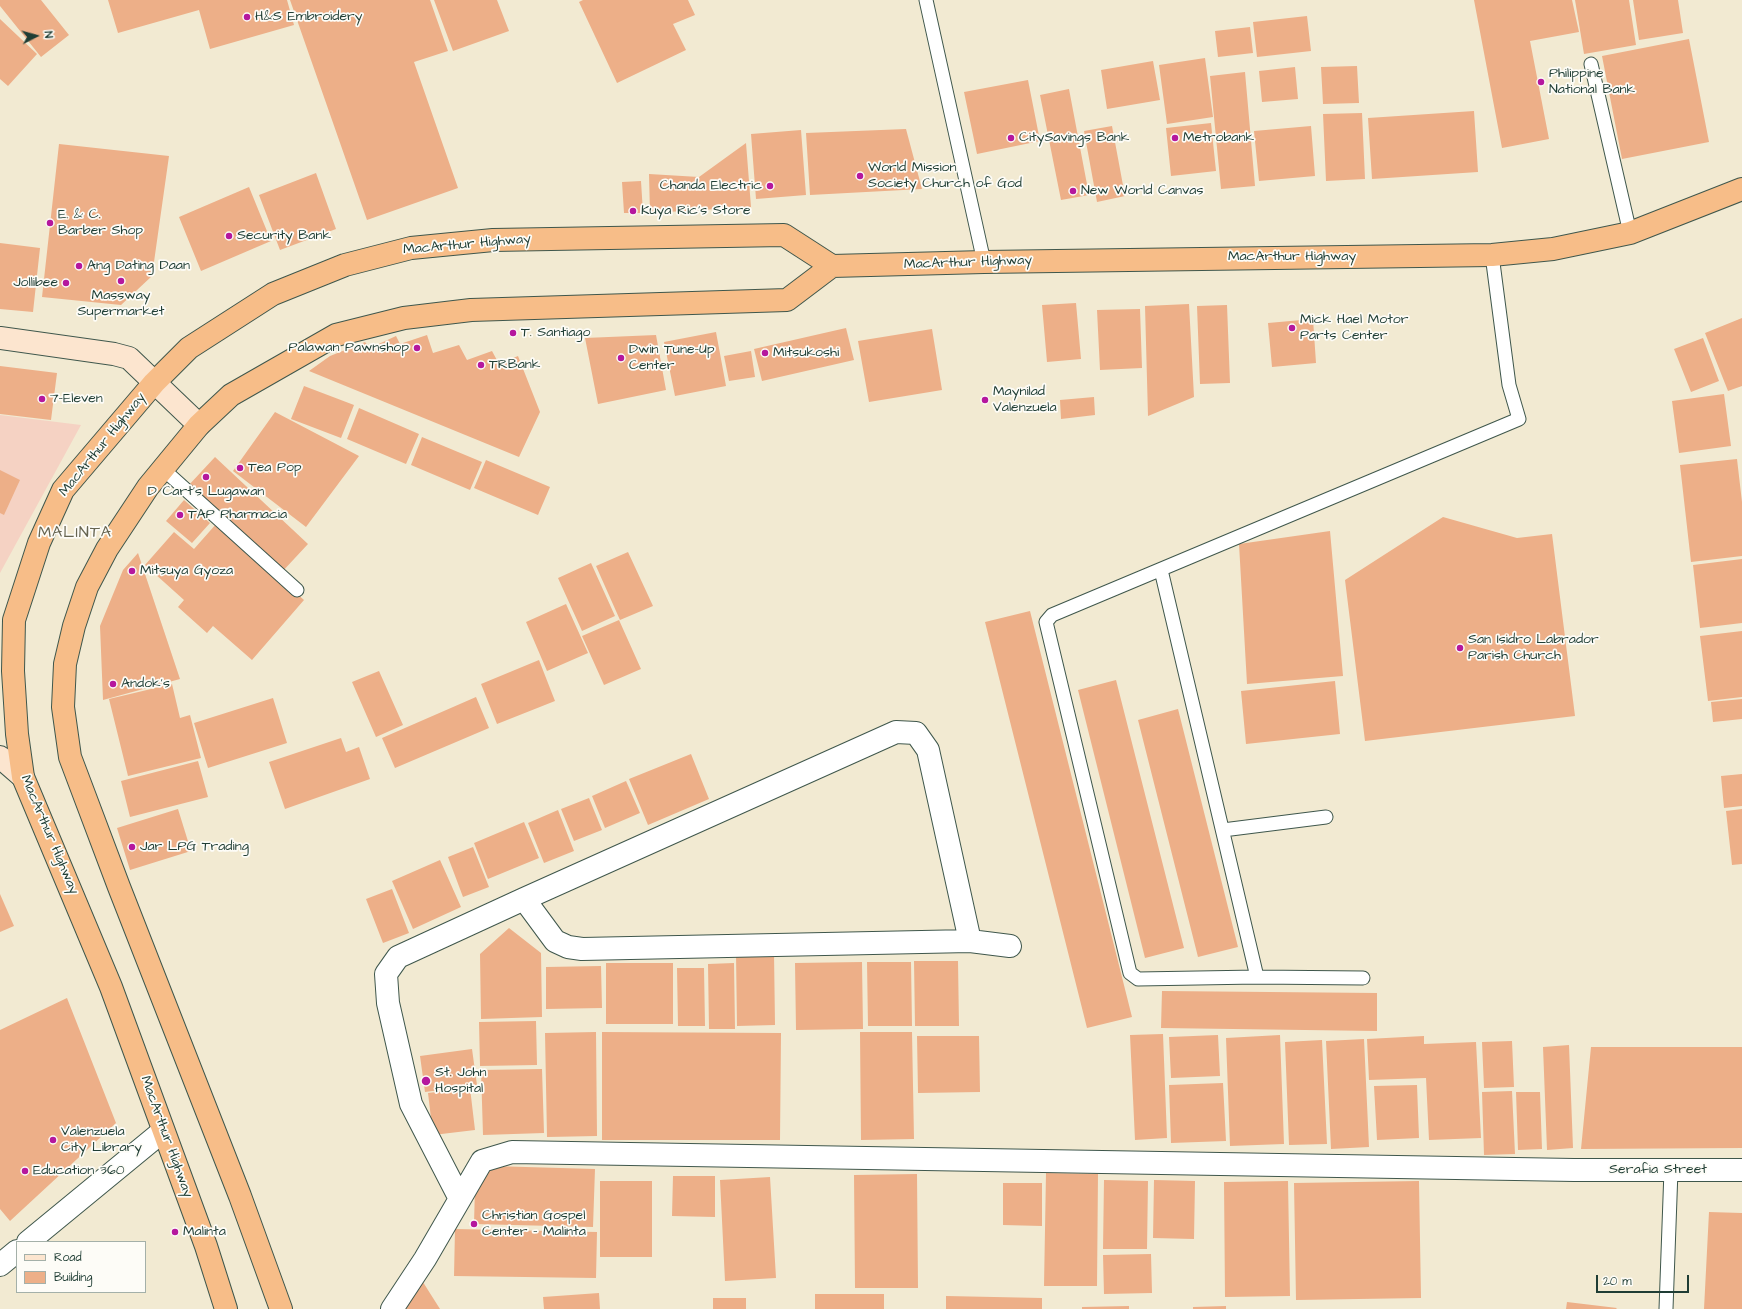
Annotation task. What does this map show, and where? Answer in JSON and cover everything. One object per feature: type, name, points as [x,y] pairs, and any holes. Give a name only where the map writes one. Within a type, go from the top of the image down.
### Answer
[{"type":"highway","name":"MacArthur Highway","points":[[226,1309],[206,1246],[111,987],[23,777],[16,734],[13,671],[14,620],[39,543],[64,490],[154,383],[189,348],[273,294],[345,265],[410,248],[493,240],[784,235],[832,266],[984,262],[1492,255],[1553,249],[1630,233],[1742,189]]},
{"type":"highway","points":[[281,1309],[238,1188],[119,887],[70,756],[64,707],[65,664],[74,626],[87,587],[107,549],[148,487],[163,468],[199,425],[231,395],[336,335],[404,318],[470,310],[787,300],[832,266]]},
{"type":"main road","points":[[0,338],[114,354],[129,358],[199,425]]},
{"type":"main road","points":[[0,757],[23,777]]},
{"type":"street","points":[[459,1197],[411,1104],[388,1003],[386,974],[398,957],[896,732],[916,733],[928,750],[970,941]]},
{"type":"street","points":[[524,899],[554,941],[568,947],[582,949],[970,941],[1010,946]]},
{"type":"street","points":[[29,1241],[163,1131]]},
{"type":"street","name":"Serafia Street","points":[[392,1309],[424,1259],[459,1197],[482,1161],[512,1152],[1574,1170],[1742,1170]]},
{"type":"street","points":[[0,1265],[16,1252]]},
{"type":"lane","points":[[926,0],[984,262]]},
{"type":"lane","points":[[1591,64],[1630,233]]},
{"type":"lane","points":[[1362,978],[1257,977],[1138,979],[1130,973],[1046,622],[1052,615],[1519,419],[1509,385],[1492,255]]},
{"type":"lane","points":[[163,468],[297,590]]},
{"type":"lane","points":[[1161,570],[1257,977]]},
{"type":"lane","points":[[1222,830],[1326,817]]},
{"type":"lane","points":[[1666,1309],[1671,1170]]},
{"type":"shaded area","points":[[0,415],[81,425],[0,573]]},
{"type":"building","points":[[0,0],[41,0],[69,35],[41,57],[0,6]]},
{"type":"building","name":"H&S Embroidery","points":[[108,0],[287,0],[294,25],[210,49],[199,10],[118,33]]},
{"type":"building","points":[[290,0],[430,0],[448,51],[414,62],[458,188],[367,220]]},
{"type":"building","points":[[434,0],[497,0],[509,31],[453,51]]},
{"type":"building","points":[[583,0],[688,0],[695,15],[673,24],[686,50],[617,83],[579,2]]},
{"type":"building","points":[[1474,0],[1572,0],[1579,32],[1530,41],[1549,139],[1502,148]]},
{"type":"building","points":[[1575,0],[1629,0],[1636,45],[1584,54]]},
{"type":"building","points":[[1633,0],[1678,0],[1683,33],[1639,40]]},
{"type":"building","points":[[1307,16],[1311,51],[1257,57],[1253,22]]},
{"type":"building","points":[[0,19],[37,54],[8,86],[0,79]]},
{"type":"building","points":[[1250,27],[1253,53],[1218,57],[1215,31]]},
{"type":"building","points":[[1689,39],[1709,142],[1622,159],[1602,56]]},
{"type":"building","points":[[1205,58],[1213,117],[1167,124],[1159,65]]},
{"type":"building","points":[[1153,61],[1160,100],[1107,109],[1101,70]]},
{"type":"building","points":[[1357,66],[1359,103],[1323,104],[1321,67]]},
{"type":"building","points":[[1295,67],[1298,99],[1262,102],[1259,71]]},
{"type":"building","points":[[1245,72],[1255,186],[1221,189],[1210,76]]},
{"type":"building","points":[[1028,80],[1040,141],[977,154],[964,92]]},
{"type":"building","points":[[1069,89],[1089,195],[1061,200],[1040,95]]},
{"type":"building","points":[[1474,111],[1478,172],[1372,179],[1368,118]]},
{"type":"building","points":[[1362,113],[1365,179],[1326,181],[1323,114]]},
{"type":"building","points":[[1211,123],[1216,171],[1171,176],[1166,128]]},
{"type":"building","points":[[1112,126],[1125,196],[1097,202],[1084,131]]},
{"type":"building","points":[[1311,126],[1315,176],[1259,181],[1254,131]]},
{"type":"building","points":[[906,129],[922,189],[810,195],[806,133]]},
{"type":"building","points":[[801,130],[806,195],[756,199],[751,134]]},
{"type":"building","points":[[746,143],[751,207],[650,213],[649,174],[699,177]]},
{"type":"building","points":[[59,144],[169,156],[152,276],[121,305],[42,297]]},
{"type":"building","points":[[316,173],[336,229],[280,250],[259,195]]},
{"type":"building","points":[[641,181],[643,213],[624,213],[622,182]]},
{"type":"building","points":[[249,187],[271,241],[201,271],[179,217]]},
{"type":"building","points":[[0,243],[40,248],[33,312],[0,309]]},
{"type":"building","points":[[1076,303],[1081,359],[1047,362],[1042,305]]},
{"type":"building","points":[[1189,304],[1194,397],[1148,416],[1145,306]]},
{"type":"building","points":[[1227,305],[1230,383],[1200,384],[1197,306]]},
{"type":"building","points":[[1140,309],[1142,368],[1100,370],[1097,310]]},
{"type":"building","points":[[1742,318],[1742,386],[1728,391],[1705,333]]},
{"type":"building","points":[[1313,319],[1316,363],[1272,367],[1268,323]]},
{"type":"building","points":[[846,328],[854,360],[762,381],[754,349]]},
{"type":"building","points":[[932,329],[942,390],[869,402],[858,341]]},
{"type":"building","points":[[716,332],[726,386],[675,396],[664,342]]},
{"type":"building","points":[[427,335],[433,353],[459,345],[467,360],[492,351],[499,364],[518,356],[540,412],[519,457],[309,371],[330,356],[365,342],[370,348],[396,336],[400,344]]},
{"type":"building","points":[[656,335],[666,390],[598,404],[585,338]]},
{"type":"building","points":[[1703,338],[1719,381],[1691,392],[1674,349]]},
{"type":"building","points":[[751,351],[755,377],[729,381],[724,356]]},
{"type":"building","points":[[0,366],[57,373],[51,420],[0,414]]},
{"type":"building","points":[[304,386],[354,405],[341,438],[291,419]]},
{"type":"building","points":[[1724,394],[1731,446],[1679,453],[1672,401]]},
{"type":"building","points":[[1094,397],[1095,415],[1061,419],[1060,400]]},
{"type":"building","points":[[359,408],[419,434],[406,464],[347,439]]},
{"type":"building","points":[[275,412],[359,456],[306,527],[233,471]]},
{"type":"building","points":[[422,437],[482,462],[470,490],[411,465]]},
{"type":"building","points":[[215,457],[308,544],[281,573],[188,486]]},
{"type":"building","points":[[1737,459],[1742,502],[1742,556],[1691,562],[1680,465]]},
{"type":"building","points":[[486,460],[550,487],[538,515],[474,488]]},
{"type":"building","points":[[0,470],[20,480],[4,515],[0,513]]},
{"type":"building","points":[[184,500],[210,523],[192,543],[166,521]]},
{"type":"building","name":"San Isidro Labrador Parish Church","points":[[1443,517],[1517,538],[1552,534],[1575,716],[1365,741],[1345,580]]},
{"type":"building","points":[[217,523],[304,600],[252,660],[213,626],[207,633],[178,607],[184,600],[145,565],[174,532],[194,549]]},
{"type":"building","points":[[1330,531],[1343,676],[1247,684],[1239,544]]},
{"type":"building","points":[[628,552],[653,606],[620,620],[596,566]]},
{"type":"building","points":[[138,553],[180,679],[103,700],[100,626],[123,570]]},
{"type":"building","points":[[1742,559],[1742,623],[1700,628],[1693,565]]},
{"type":"building","points":[[591,563],[615,616],[582,631],[558,578]]},
{"type":"building","points":[[566,604],[588,653],[547,671],[526,622]]},
{"type":"building","points":[[1030,611],[1132,1017],[1087,1028],[985,622]]},
{"type":"building","points":[[619,620],[641,669],[604,685],[582,636]]},
{"type":"building","points":[[1742,631],[1742,697],[1708,701],[1700,636]]},
{"type":"building","points":[[539,660],[555,701],[497,724],[481,684]]},
{"type":"building","points":[[379,671],[403,725],[376,737],[352,682]]},
{"type":"building","points":[[1116,680],[1184,948],[1145,958],[1078,690]]},
{"type":"building","points":[[1335,681],[1340,734],[1246,744],[1241,691]]},
{"type":"building","points":[[172,684],[180,718],[190,715],[201,758],[128,776],[109,699]]},
{"type":"building","points":[[476,697],[489,728],[395,768],[382,738]]},
{"type":"building","points":[[273,698],[287,743],[208,768],[194,723]]},
{"type":"building","points":[[1742,699],[1742,719],[1713,722],[1711,702]]},
{"type":"building","points":[[1178,709],[1238,947],[1198,957],[1138,720]]},
{"type":"building","points":[[341,738],[346,752],[359,747],[370,779],[285,809],[269,762]]},
{"type":"building","points":[[691,754],[709,799],[648,825],[629,779]]},
{"type":"building","points":[[198,761],[208,797],[130,817],[121,781]]},
{"type":"building","points":[[1742,774],[1742,806],[1724,808],[1721,776]]},
{"type":"building","points":[[626,781],[640,813],[605,828],[592,796]]},
{"type":"building","points":[[589,798],[602,830],[574,841],[561,809]]},
{"type":"building","points":[[178,809],[191,851],[130,870],[117,828]]},
{"type":"building","points":[[1742,809],[1742,864],[1732,865],[1726,811]]},
{"type":"building","points":[[558,810],[574,851],[544,863],[528,823]]},
{"type":"building","points":[[524,822],[539,858],[488,879],[474,843]]},
{"type":"building","points":[[473,847],[489,887],[463,897],[448,857]]},
{"type":"building","points":[[440,860],[461,907],[413,929],[392,881]]},
{"type":"building","points":[[392,889],[409,933],[383,943],[366,899]]},
{"type":"building","points":[[0,894],[14,926],[0,932]]},
{"type":"building","points":[[509,928],[541,953],[542,1017],[481,1019],[480,954]]},
{"type":"building","points":[[736,953],[774,953],[775,1025],[737,1026]]},
{"type":"building","points":[[914,961],[958,961],[959,1026],[915,1026]]},
{"type":"building","points":[[862,962],[863,1029],[796,1030],[795,963]]},
{"type":"building","points":[[867,962],[911,962],[912,1026],[868,1026]]},
{"type":"building","points":[[606,963],[673,963],[673,1024],[606,1024]]},
{"type":"building","points":[[734,963],[735,1029],[709,1029],[708,964]]},
{"type":"building","points":[[601,966],[602,1008],[546,1009],[546,967]]},
{"type":"building","points":[[677,968],[704,968],[705,1026],[678,1026]]},
{"type":"building","points":[[1162,991],[1377,993],[1377,1031],[1161,1028]]},
{"type":"building","points":[[67,998],[116,1123],[10,1221],[0,1209],[0,1030]]},
{"type":"building","points":[[536,1021],[537,1065],[480,1066],[479,1022]]},
{"type":"building","points":[[596,1032],[597,1136],[547,1137],[545,1033]]},
{"type":"building","points":[[602,1032],[781,1033],[780,1140],[602,1140]]},
{"type":"building","points":[[860,1032],[912,1032],[914,1139],[861,1140]]},
{"type":"building","points":[[1163,1034],[1167,1138],[1135,1140],[1130,1035]]},
{"type":"building","points":[[1218,1035],[1220,1076],[1171,1078],[1169,1037]]},
{"type":"building","points":[[1280,1035],[1284,1144],[1230,1146],[1226,1038]]},
{"type":"building","points":[[917,1036],[979,1036],[980,1092],[918,1093]]},
{"type":"building","points":[[1424,1036],[1424,1044],[1476,1042],[1481,1138],[1429,1140],[1426,1078],[1369,1080],[1367,1039]]},
{"type":"building","points":[[1364,1039],[1369,1147],[1331,1149],[1326,1041]]},
{"type":"building","points":[[1322,1040],[1327,1144],[1289,1145],[1285,1042]]},
{"type":"building","points":[[1512,1041],[1514,1087],[1484,1088],[1482,1042]]},
{"type":"building","points":[[1569,1045],[1573,1148],[1547,1150],[1543,1047]]},
{"type":"building","points":[[1591,1047],[1742,1047],[1742,1148],[1581,1149]]},
{"type":"building","points":[[472,1049],[477,1085],[425,1092],[420,1056]]},
{"type":"building","points":[[542,1069],[544,1133],[483,1135],[481,1070]]},
{"type":"building","points":[[1223,1083],[1226,1141],[1171,1143],[1169,1085]]},
{"type":"building","points":[[1417,1085],[1419,1138],[1377,1140],[1374,1086]]},
{"type":"building","points":[[470,1088],[475,1130],[433,1135],[428,1093]]},
{"type":"building","points":[[1512,1091],[1515,1154],[1484,1155],[1482,1092]]},
{"type":"building","points":[[1516,1092],[1540,1092],[1542,1149],[1518,1150]]},
{"type":"building","points":[[491,1166],[595,1169],[593,1227],[474,1224],[475,1187]]},
{"type":"building","points":[[1046,1173],[1098,1174],[1097,1286],[1044,1286]]},
{"type":"building","points":[[917,1174],[918,1288],[855,1288],[854,1175]]},
{"type":"building","points":[[673,1176],[715,1176],[715,1217],[672,1216]]},
{"type":"building","points":[[770,1177],[776,1278],[725,1281],[720,1180]]},
{"type":"building","points":[[1104,1180],[1148,1181],[1147,1249],[1103,1249]]},
{"type":"building","points":[[1154,1180],[1195,1181],[1194,1239],[1153,1238]]},
{"type":"building","points":[[600,1181],[652,1181],[652,1257],[600,1257]]},
{"type":"building","points":[[1288,1181],[1290,1296],[1225,1297],[1224,1182]]},
{"type":"building","points":[[1419,1181],[1421,1298],[1296,1300],[1294,1183]]},
{"type":"building","points":[[1003,1183],[1042,1183],[1042,1226],[1003,1225]]},
{"type":"building","points":[[1709,1212],[1742,1213],[1742,1309],[1704,1309]]},
{"type":"building","points":[[455,1229],[597,1232],[596,1278],[454,1276]]},
{"type":"building","points":[[1151,1254],[1152,1293],[1104,1294],[1103,1255]]},
{"type":"building","points":[[421,1279],[440,1309],[406,1309]]},
{"type":"building","points":[[599,1293],[600,1309],[544,1309],[543,1297]]},
{"type":"building","points":[[815,1294],[884,1294],[884,1309],[815,1309]]},
{"type":"building","points":[[946,1296],[1042,1298],[1042,1309],[946,1309]]},
{"type":"building","points":[[713,1298],[746,1298],[746,1309],[713,1309]]},
{"type":"building","points":[[1567,1302],[1617,1308],[1566,1309]]},
{"type":"building","points":[[1129,1306],[1129,1309],[1082,1309],[1082,1307]]},
{"type":"building","points":[[1226,1306],[1226,1309],[1193,1309],[1193,1307]]},
{"type":"place","name":"H&S Embroidery","points":[[247,17]]},
{"type":"place","name":"Philippine National Bank","points":[[1541,82]]},
{"type":"place","name":"CitySavings Bank","points":[[1011,138]]},
{"type":"place","name":"Metrobank","points":[[1175,138]]},
{"type":"place","name":"World Mission Society Church of God","points":[[860,176]]},
{"type":"place","name":"Chanda Electric","points":[[770,186]]},
{"type":"place","name":"New World Canvas","points":[[1073,191]]},
{"type":"place","name":"Kuya Ric's Store","points":[[633,211]]},
{"type":"place","name":"E. & C. Barber Shop","points":[[50,223]]},
{"type":"place","name":"Security Bank","points":[[229,236]]},
{"type":"place","name":"Ang Dating Daan","points":[[79,266]]},
{"type":"place","name":"Massway Supermarket","points":[[121,281]]},
{"type":"place","name":"Jollibee","points":[[66,283]]},
{"type":"place","name":"Mick Hael Motor Parts Center","points":[[1292,328]]},
{"type":"place","name":"T. Santiago","points":[[513,333]]},
{"type":"place","name":"Palawan Pawnshop","points":[[417,348]]},
{"type":"place","name":"Mitsukoshi","points":[[765,353]]},
{"type":"place","name":"Dwin Tune-Up Center","points":[[621,358]]},
{"type":"place","name":"TRBank","points":[[481,365]]},
{"type":"place","name":"7-Eleven","points":[[42,399]]},
{"type":"place","name":"Maynilad Valenzuela","points":[[985,400]]},
{"type":"place","name":"Tea Pop","points":[[240,468]]},
{"type":"place","name":"D Cart's Lugawan","points":[[206,477]]},
{"type":"place","name":"TAP Pharmacia","points":[[180,515]]},
{"type":"place","name":"Mitsuya Gyoza","points":[[132,571]]},
{"type":"place","name":"San Isidro Labrador Parish Church","points":[[1460,648]]},
{"type":"place","name":"Andok's","points":[[113,684]]},
{"type":"place","name":"Jar LPG Trading","points":[[132,847]]},
{"type":"place","name":"St. John Hospital","points":[[426,1081]]},
{"type":"place","name":"Valenzuela City Library","points":[[53,1140]]},
{"type":"place","name":"Education 360","points":[[25,1171]]},
{"type":"place","name":"Christian Gospel Center - Malinta","points":[[474,1224]]},
{"type":"place","name":"Malinta","points":[[175,1232]]},
{"type":"district","name":"MALINTA","points":[[75,534]]}]
